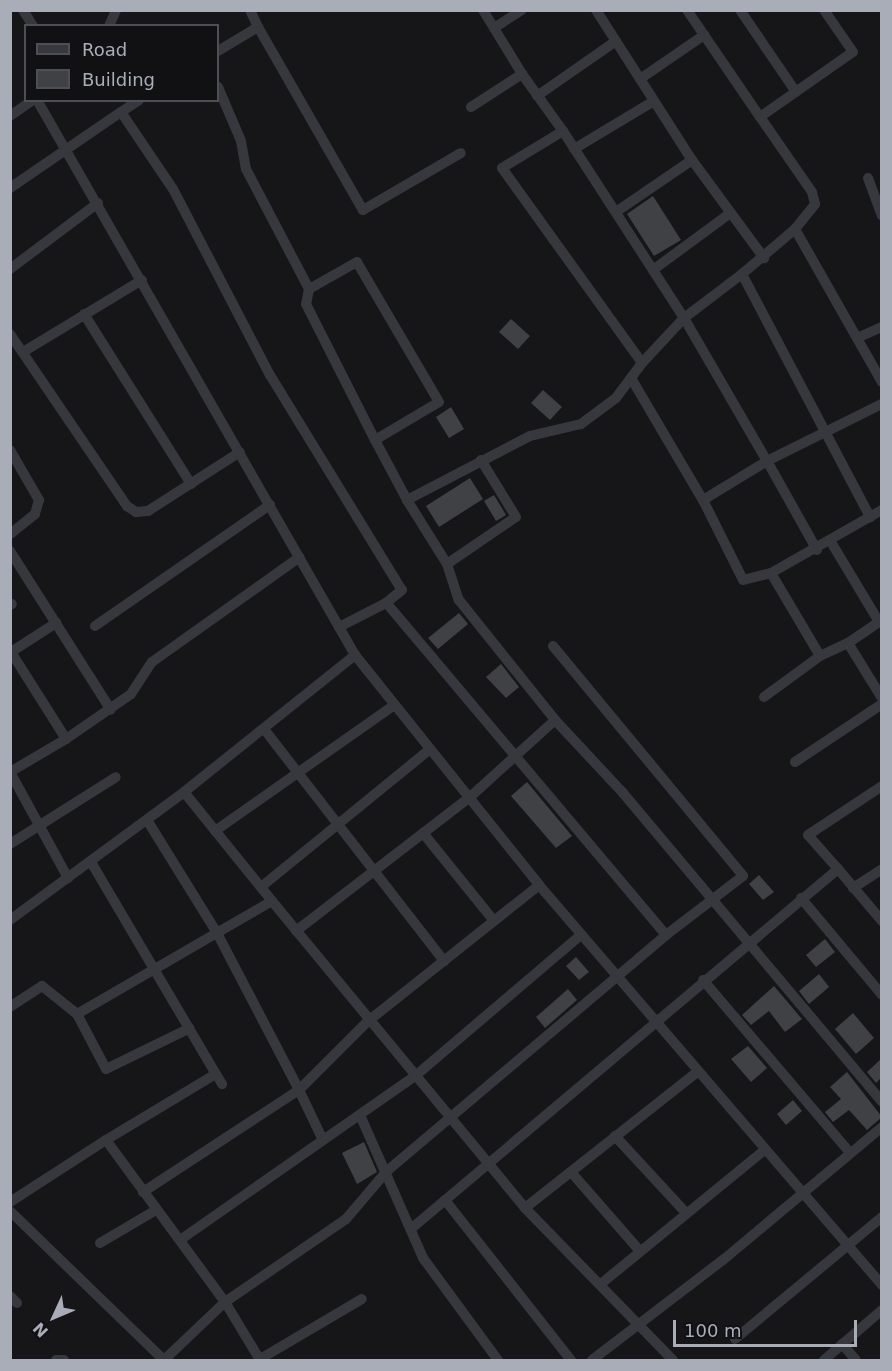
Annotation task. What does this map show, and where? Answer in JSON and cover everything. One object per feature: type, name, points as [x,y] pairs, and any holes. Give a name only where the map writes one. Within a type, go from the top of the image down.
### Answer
[{"type":"street","points":[[22,10],[32,24]]},
{"type":"street","points":[[110,24],[117,10]]},
{"type":"street","points":[[250,10],[363,210],[460,153]]},
{"type":"street","points":[[483,10],[522,74],[616,212],[684,318],[817,550]]},
{"type":"street","points":[[494,28],[522,10]]},
{"type":"street","points":[[596,10],[692,160],[729,214],[764,258]]},
{"type":"street","points":[[407,500],[530,436],[580,424],[616,398],[642,363],[684,318],[764,258],[795,229],[815,204],[813,192],[687,10]]},
{"type":"street","points":[[741,10],[796,92]]},
{"type":"street","points":[[760,117],[853,52],[824,10]]},
{"type":"street","points":[[219,50],[258,27]]},
{"type":"street","points":[[640,78],[704,35]]},
{"type":"street","points":[[537,96],[616,42]]},
{"type":"street","points":[[471,107],[522,74]]},
{"type":"street","points":[[219,89],[241,141],[246,169],[309,289],[306,304],[407,500],[447,564],[459,600],[555,720],[750,941],[882,1102]]},
{"type":"street","points":[[574,149],[654,101]]},
{"type":"street","points":[[10,116],[30,102]]},
{"type":"street","points":[[38,102],[66,146],[355,655],[539,885],[763,1151],[882,1285]]},
{"type":"street","points":[[10,188],[66,146],[137,102]]},
{"type":"street","points":[[121,112],[173,189],[270,375],[402,590],[386,603],[339,627]]},
{"type":"street","points":[[562,132],[502,168],[642,363]]},
{"type":"street","points":[[616,212],[692,160]]},
{"type":"street","points":[[868,178],[882,216]]},
{"type":"street","points":[[10,269],[98,203]]},
{"type":"street","points":[[653,270],[729,214]]},
{"type":"street","points":[[795,229],[882,382]]},
{"type":"street","points":[[309,289],[357,262],[439,402],[375,440]]},
{"type":"street","points":[[742,274],[870,517]]},
{"type":"street","points":[[23,352],[142,280]]},
{"type":"street","points":[[84,314],[191,484]]},
{"type":"street","points":[[857,338],[882,327]]},
{"type":"street","points":[[10,334],[127,506],[148,511],[240,452]]},
{"type":"street","points":[[631,378],[703,500],[742,580],[771,573],[817,550],[882,510]]},
{"type":"street","points":[[703,500],[767,461],[882,404]]},
{"type":"street","points":[[10,534],[35,514],[39,500],[12,457]]},
{"type":"street","points":[[447,564],[516,517],[481,460]]},
{"type":"street","points":[[95,626],[270,505]]},
{"type":"street","points":[[764,697],[820,656],[848,643],[880,621],[831,542]]},
{"type":"street","points":[[10,551],[111,710]]},
{"type":"street","points":[[68,878],[11,772],[111,710],[131,694],[152,662],[300,557]]},
{"type":"street","points":[[771,573],[820,656]]},
{"type":"street","points":[[386,603],[511,755],[666,935]]},
{"type":"street","points":[[56,623],[11,652],[66,739]]},
{"type":"street","points":[[848,643],[882,698]]},
{"type":"street","points":[[10,1211],[164,1360],[225,1302],[346,1219],[387,1171],[666,935],[715,901],[743,876],[553,646]]},
{"type":"street","points":[[10,921],[184,792],[355,655]]},
{"type":"street","points":[[795,762],[882,704]]},
{"type":"street","points":[[215,831],[394,705]]},
{"type":"street","points":[[296,931],[469,798],[511,755],[555,720]]},
{"type":"street","points":[[264,729],[444,961]]},
{"type":"street","points":[[261,887],[430,749]]},
{"type":"street","points":[[10,844],[116,777]]},
{"type":"street","points":[[882,786],[808,835],[882,921]]},
{"type":"street","points":[[184,792],[367,1022],[525,1208],[641,1323],[673,1360]]},
{"type":"street","points":[[147,820],[217,933],[323,1140]]},
{"type":"street","points":[[423,833],[494,921]]},
{"type":"street","points":[[91,862],[222,1084]]},
{"type":"street","points":[[412,1228],[837,868]]},
{"type":"street","points":[[853,888],[882,869]]},
{"type":"street","points":[[143,1192],[299,1090],[367,1022],[539,885]]},
{"type":"street","points":[[801,898],[882,995]]},
{"type":"street","points":[[77,1014],[272,901]]},
{"type":"street","points":[[180,1240],[414,1077],[581,935]]},
{"type":"street","points":[[703,980],[850,1153]]},
{"type":"street","points":[[10,1007],[42,986],[77,1014],[106,1069],[190,1028]]},
{"type":"street","points":[[525,1208],[697,1072]]},
{"type":"street","points":[[10,1202],[106,1140],[216,1074]]},
{"type":"street","points":[[360,1115],[387,1171],[423,1258],[498,1360]]},
{"type":"street","points":[[592,1360],[801,1195],[882,1126]]},
{"type":"street","points":[[615,1136],[686,1213]]},
{"type":"street","points":[[106,1140],[225,1302],[260,1360],[362,1299]]},
{"type":"street","points":[[602,1283],[763,1151]]},
{"type":"street","points":[[571,1172],[640,1251]]},
{"type":"street","points":[[445,1200],[571,1360]]},
{"type":"street","points":[[100,1243],[156,1210]]},
{"type":"street","points":[[735,1339],[882,1217]]},
{"type":"street","points":[[824,1360],[882,1310]]},
{"type":"street","points":[[842,1344],[856,1360]]},
{"type":"street","points":[[56,1360],[64,1360]]},
{"type":"building","points":[[653,196],[681,240],[654,256],[627,214]]},
{"type":"building","points":[[511,319],[530,336],[518,349],[499,332]]},
{"type":"building","points":[[543,390],[562,407],[550,420],[531,403]]},
{"type":"building","points":[[451,407],[464,429],[449,438],[436,417]]},
{"type":"building","points":[[470,478],[483,499],[439,527],[426,506]]},
{"type":"building","points":[[494,495],[506,515],[496,521],[484,501]]},
{"type":"building","points":[[459,613],[468,624],[438,649],[428,638]]},
{"type":"building","points":[[501,664],[519,687],[506,698],[486,677]]},
{"type":"building","points":[[527,782],[572,836],[556,848],[511,796]]},
{"type":"building","points":[[759,875],[774,892],[763,900],[749,884]]},
{"type":"building","points":[[825,939],[835,952],[816,967],[806,955]]},
{"type":"building","points":[[576,957],[589,972],[579,980],[566,966]]},
{"type":"building","points":[[819,974],[829,987],[809,1004],[799,991]]},
{"type":"building","points":[[774,986],[802,1019],[785,1032],[769,1011],[751,1025],[742,1015]]},
{"type":"building","points":[[568,989],[577,1000],[545,1028],[536,1017]]},
{"type":"building","points":[[853,1013],[874,1038],[856,1054],[835,1029]]},
{"type":"building","points":[[748,1046],[767,1068],[751,1082],[731,1059]]},
{"type":"building","points":[[882,1058],[882,1077],[876,1083],[867,1072]]},
{"type":"building","points":[[847,1072],[882,1117],[867,1130],[849,1110],[833,1122],[825,1112],[841,1099],[830,1087]]},
{"type":"building","points":[[793,1100],[802,1111],[786,1125],[777,1114]]},
{"type":"building","points":[[364,1142],[377,1172],[357,1184],[342,1153]]}]
